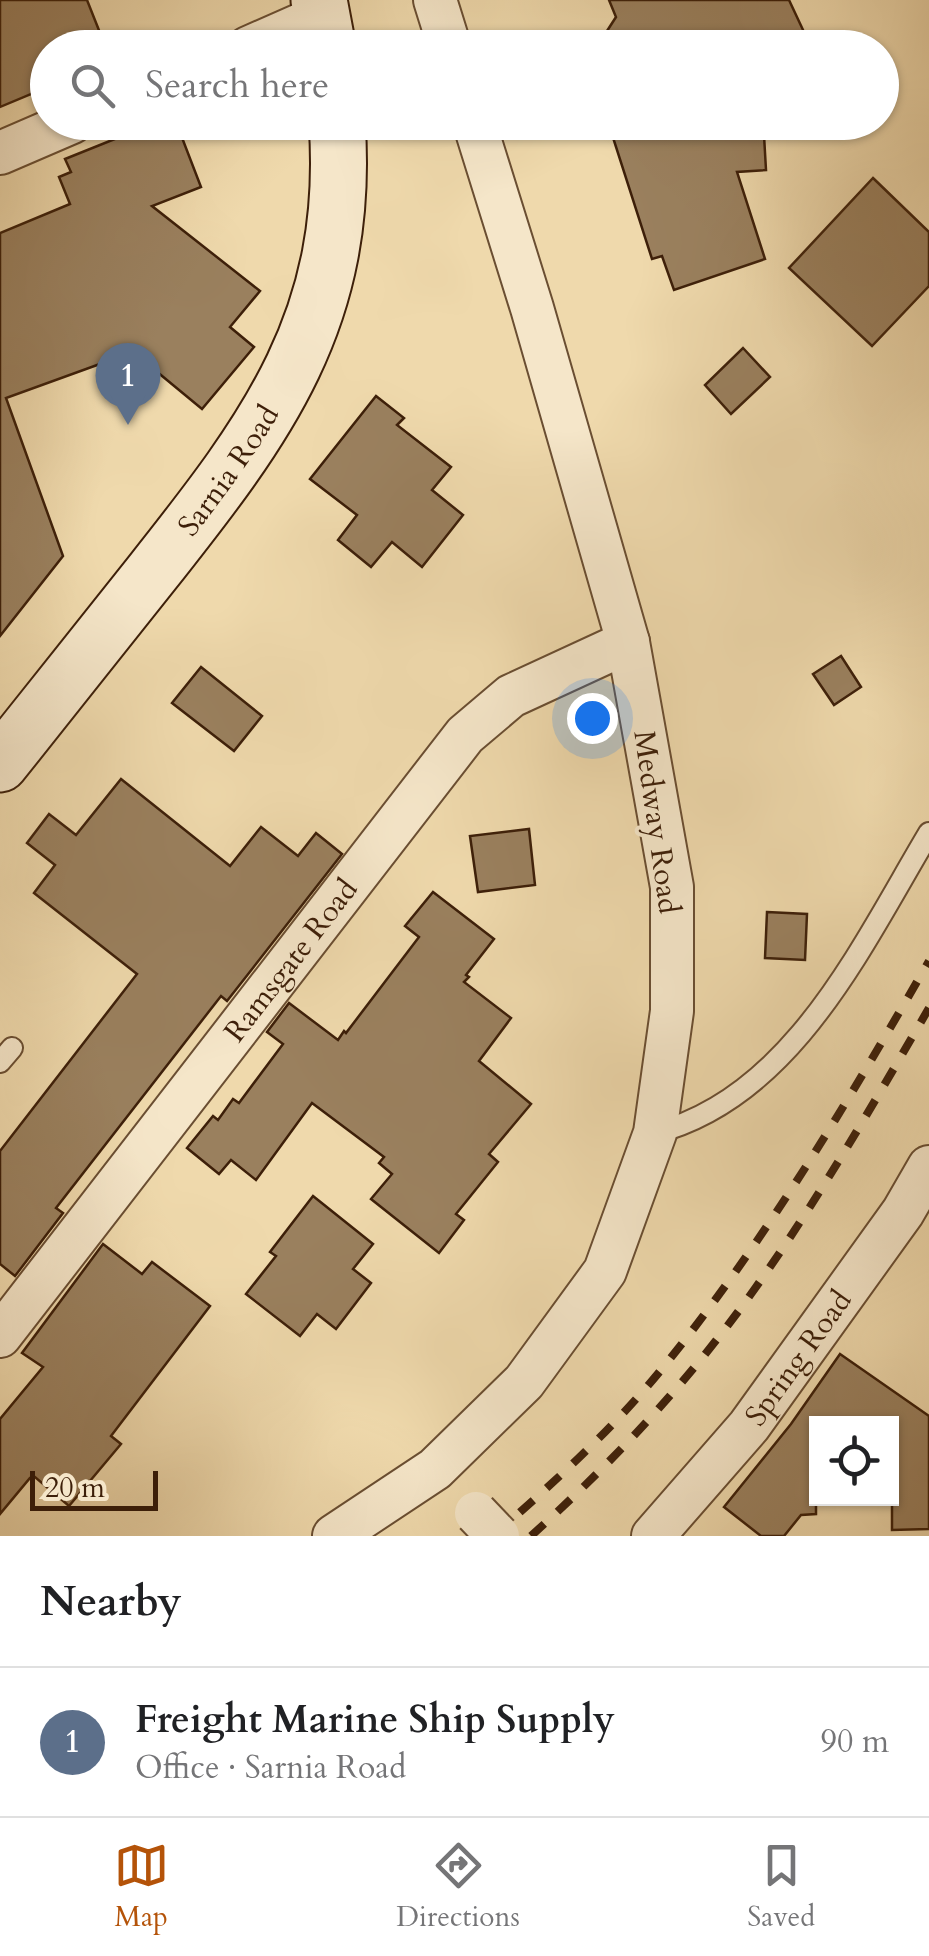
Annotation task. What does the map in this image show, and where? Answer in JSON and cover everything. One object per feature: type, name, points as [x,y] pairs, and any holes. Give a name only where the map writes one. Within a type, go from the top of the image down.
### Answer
[{"type":"main road","name":"Sarnia Road","points":[[0,764],[222,484],[264,424],[320,304],[336,231],[338,140]]},
{"type":"street","points":[[435,0],[444,30]]},
{"type":"street","points":[[298,30],[323,21]]},
{"type":"street","points":[[0,153],[30,140]]},
{"type":"street","name":"Medway Road","points":[[334,1536],[435,1469],[524,1382],[605,1271],[655,1134],[672,1011],[672,888],[628,642],[480,140]]},
{"type":"street","name":"Ramsgate Road","points":[[0,1336],[464,735],[511,696],[628,642]]},
{"type":"street","name":"Spring Road","points":[[653,1536],[749,1426],[902,1212],[929,1167]]},
{"type":"street","points":[[435,1469],[487,1524]]},
{"type":"lane","points":[[655,1134],[690,1124],[738,1092],[801,1034],[856,954],[929,833]]},
{"type":"building","points":[[0,0],[87,0],[99,30],[30,30],[30,94],[0,107]]},
{"type":"building","points":[[609,0],[789,0],[803,30],[608,30],[616,17]]},
{"type":"building","points":[[112,140],[183,140],[201,187],[152,206],[260,291],[230,327],[254,347],[202,409],[133,352],[6,398],[63,556],[0,636],[0,233],[70,204],[59,177],[71,172],[65,159]]},
{"type":"building","points":[[614,140],[764,140],[766,170],[737,172],[765,259],[674,290],[662,256],[652,259]]},
{"type":"building","points":[[873,178],[929,232],[929,286],[872,346],[789,268]]},
{"type":"building","points":[[743,348],[770,377],[731,414],[705,385]]},
{"type":"building","points":[[376,396],[404,418],[397,425],[451,467],[432,490],[463,515],[422,567],[392,542],[371,567],[338,540],[357,515],[310,479]]},
{"type":"building","points":[[841,656],[861,687],[834,705],[813,674]]},
{"type":"building","points":[[201,667],[262,716],[234,751],[172,703]]},
{"type":"building","points":[[121,779],[230,866],[261,827],[298,856],[316,833],[342,854],[227,1001],[221,996],[56,1208],[63,1213],[15,1276],[0,1264],[0,1151],[137,974],[34,893],[55,865],[27,843],[49,814],[76,835]]},
{"type":"building","points":[[529,829],[535,885],[478,892],[470,836]]},
{"type":"building","points":[[433,892],[494,939],[464,982],[511,1018],[479,1061],[531,1104],[489,1154],[498,1162],[456,1214],[464,1220],[439,1253],[371,1199],[392,1174],[379,1163],[384,1157],[312,1103],[256,1180],[231,1160],[219,1174],[187,1148],[213,1116],[218,1120],[233,1099],[239,1103],[283,1044],[267,1032],[289,1003],[338,1040],[346,1033],[419,937],[405,926]]},
{"type":"building","points":[[767,912],[807,914],[805,960],[765,958]]},
{"type":"building","points":[[313,1196],[373,1244],[353,1269],[371,1283],[336,1329],[317,1314],[300,1336],[246,1294],[276,1256],[270,1252]]},
{"type":"building","points":[[103,1244],[142,1274],[152,1262],[210,1306],[111,1436],[121,1444],[69,1506],[35,1477],[0,1514],[0,1419],[43,1367],[22,1353]]},
{"type":"building","points":[[840,1354],[929,1416],[929,1529],[892,1530],[892,1506],[899,1506],[899,1416],[809,1416],[809,1506],[816,1506],[816,1514],[801,1515],[784,1536],[761,1536],[724,1507],[791,1424]]},
{"type":"railway","points":[[493,1536],[622,1414],[699,1322],[803,1171],[929,961]]},
{"type":"railway","points":[[531,1536],[650,1418],[731,1321],[824,1185],[929,1008]]},
{"type":"place","name":"Freight Marine Ship Supply","points":[[128,425]]}]
